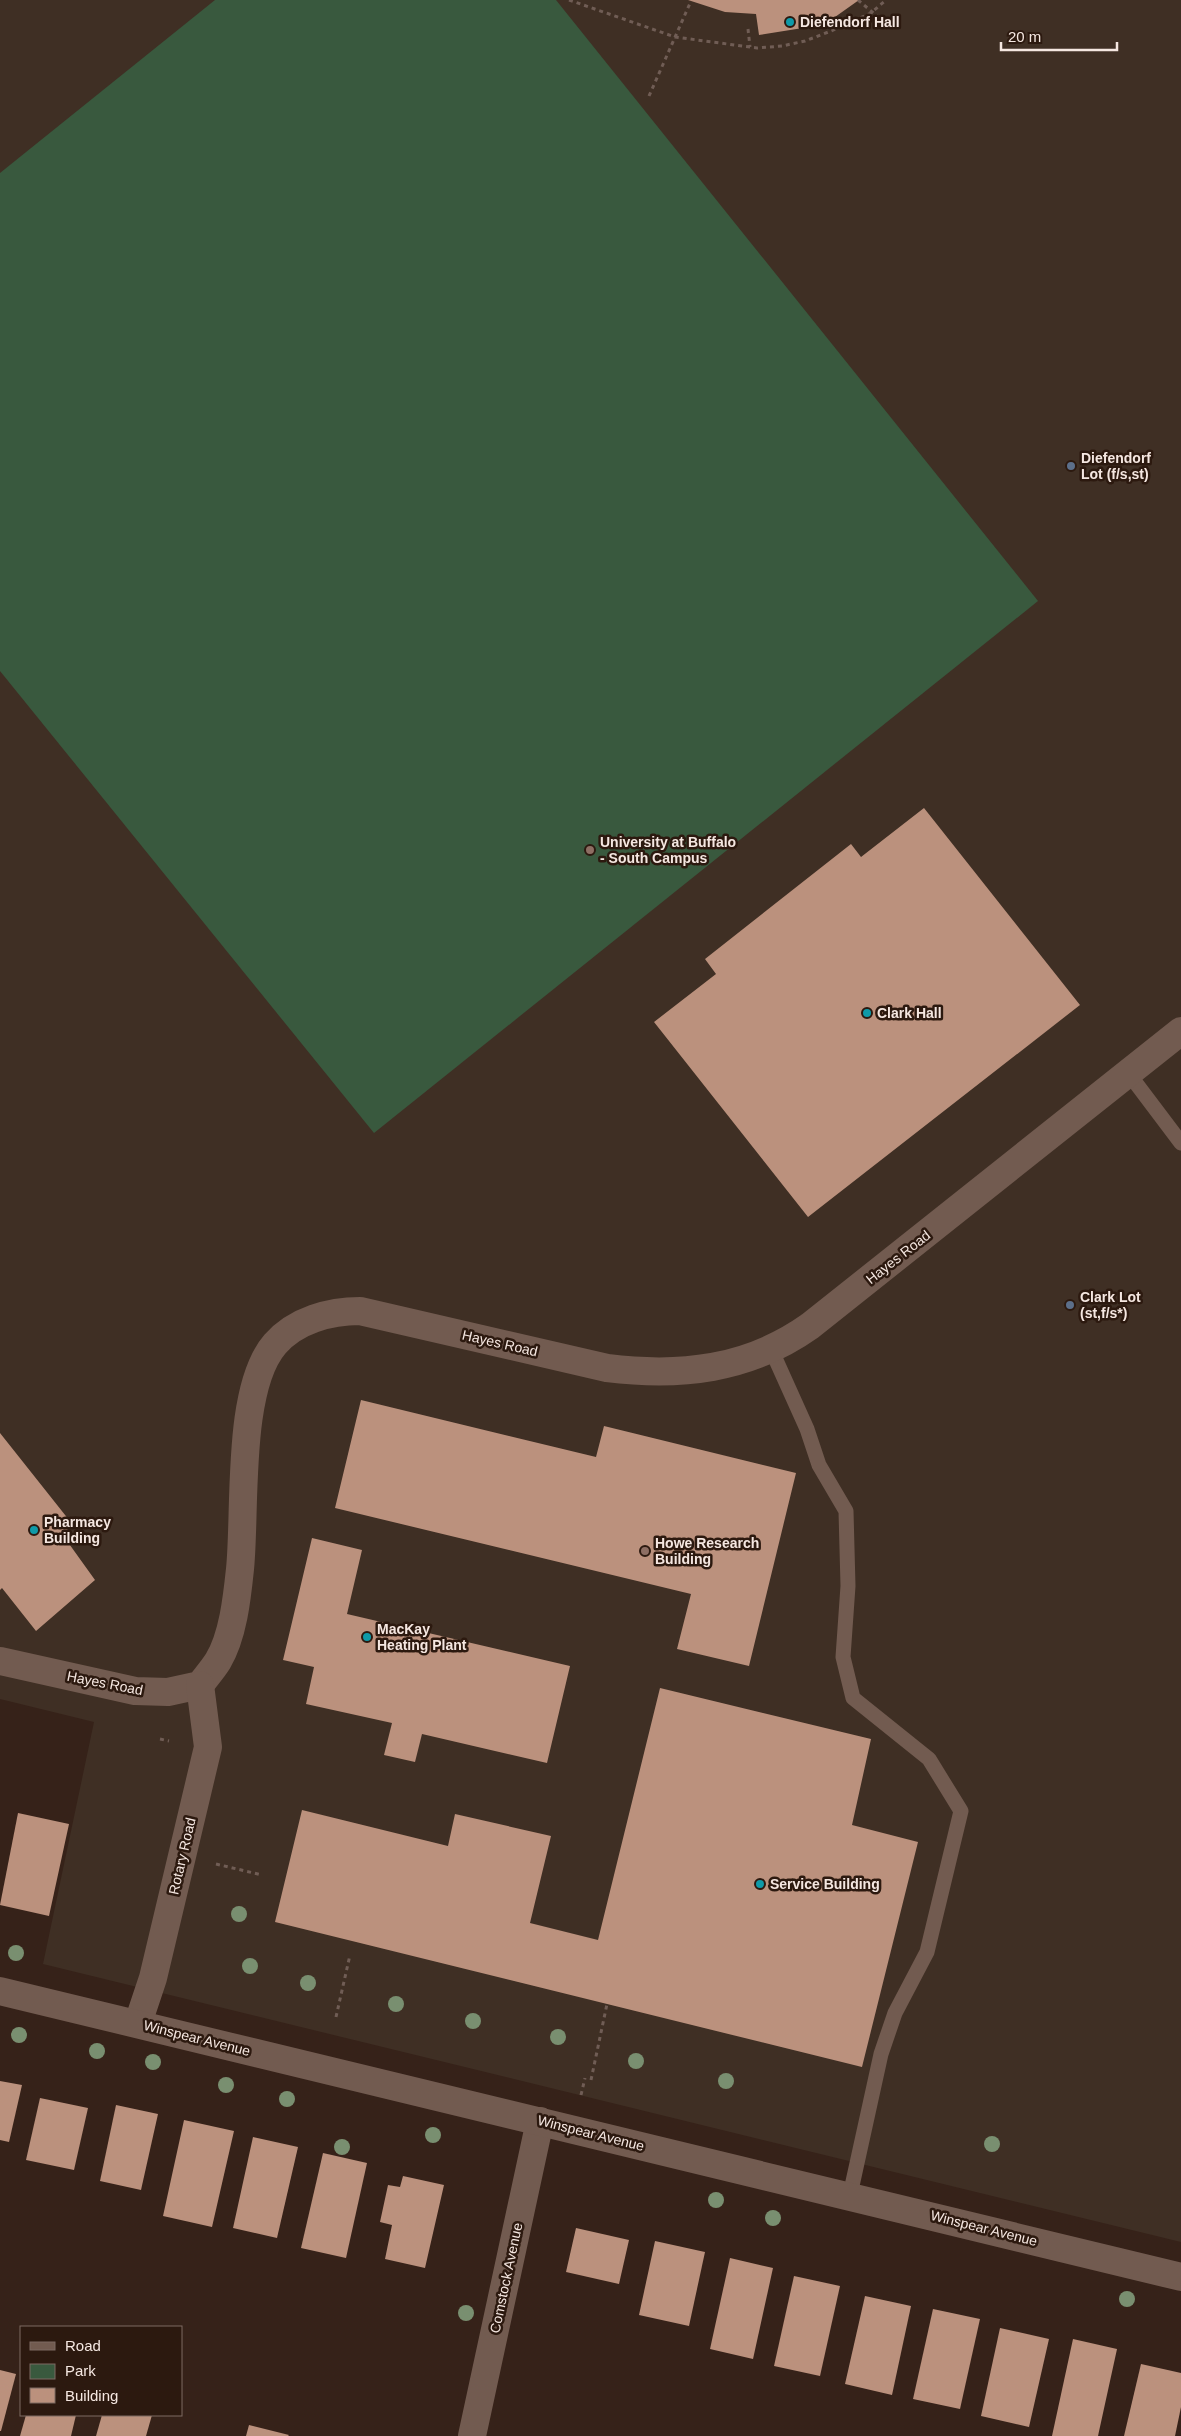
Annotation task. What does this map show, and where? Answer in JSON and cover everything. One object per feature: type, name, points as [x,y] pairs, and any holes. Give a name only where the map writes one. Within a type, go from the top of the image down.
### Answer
[{"type":"street","name":"Hayes Road","points":[[0,1661],[136,1691],[168,1692],[200,1685],[219,1660],[231,1626],[240,1570],[248,1426],[258,1376],[275,1344],[294,1328],[338,1311],[360,1311],[606,1368],[639,1372],[685,1372],[713,1369],[771,1349],[810,1326],[1181,1031]]},
{"type":"street","name":"Rotary Road","points":[[138,2024],[153,1978],[208,1747],[200,1685]]},
{"type":"street","name":"Winspear Avenue","points":[[0,1991],[850,2195],[1181,2277]]},
{"type":"street","name":"Comstock Avenue","points":[[472,2436],[540,2121]]},
{"type":"lane","points":[[1129,1074],[1181,1142]]},
{"type":"lane","points":[[771,1349],[807,1429],[819,1465],[846,1511],[848,1586],[843,1657],[853,1698],[929,1759],[961,1811],[928,1952],[895,2013],[881,2054],[850,2195]]},
{"type":"path","points":[[569,0],[675,37],[750,48],[782,46],[805,41],[871,13],[886,0]]},
{"type":"path","points":[[858,0],[871,13],[884,22]]},
{"type":"path","points":[[649,96],[691,1]]},
{"type":"path","points":[[748,29],[750,48]]},
{"type":"path","points":[[160,1740],[168,1741]]},
{"type":"path","points":[[210,1862],[262,1875]]},
{"type":"path","points":[[336,2017],[350,1955]]},
{"type":"path","points":[[591,2080],[607,2004]]},
{"type":"path","points":[[581,2095],[585,2078]]},
{"type":"shaded area","name":"University at Buffalo - South Campus","points":[[0,0],[1181,0],[1181,2242],[43,1964],[94,1722],[0,1699]]},
{"type":"green space","points":[[215,0],[556,0],[1038,601],[374,1133],[0,671],[0,173]]},
{"type":"building","name":"Diefendorf Hall","points":[[688,0],[859,0],[835,17],[809,27],[759,35],[756,14],[725,12]]},
{"type":"building","name":"Clark Hall","points":[[924,808],[1080,1005],[808,1217],[654,1022],[716,974],[705,959],[851,844],[861,857]]},
{"type":"building","name":"Howe Research Building","points":[[361,1400],[596,1457],[604,1426],[796,1473],[749,1666],[677,1649],[691,1594],[335,1508]]},
{"type":"building","name":"Pharmacy Building","points":[[0,1433],[73,1525],[62,1534],[95,1580],[36,1631],[2,1588],[0,1590]]},
{"type":"building","name":"MacKay Heating Plant","points":[[312,1538],[362,1550],[347,1614],[570,1666],[547,1763],[422,1734],[415,1762],[384,1755],[392,1723],[306,1704],[314,1667],[283,1660]]},
{"type":"building","name":"Service Building","points":[[660,1688],[871,1739],[852,1825],[918,1842],[862,2067],[275,1922],[302,1810],[448,1846],[455,1814],[551,1836],[530,1923],[598,1940]]},
{"type":"building","points":[[18,1813],[69,1824],[49,1916],[0,1905]]},
{"type":"building","points":[[0,2081],[22,2085],[9,2142],[0,2140]]},
{"type":"building","points":[[40,2098],[88,2108],[74,2170],[26,2160]]},
{"type":"building","points":[[116,2105],[158,2114],[141,2190],[100,2181]]},
{"type":"building","points":[[184,2120],[234,2131],[212,2227],[163,2216]]},
{"type":"building","points":[[253,2137],[298,2147],[277,2238],[233,2228]]},
{"type":"building","points":[[323,2153],[367,2163],[346,2258],[301,2248]]},
{"type":"building","points":[[403,2176],[444,2185],[425,2268],[385,2259],[392,2225],[380,2222],[388,2185],[400,2187]]},
{"type":"building","points":[[576,2228],[629,2240],[619,2284],[566,2272]]},
{"type":"building","points":[[655,2241],[705,2252],[689,2326],[639,2315]]},
{"type":"building","points":[[730,2258],[773,2268],[753,2359],[710,2349]]},
{"type":"building","points":[[794,2276],[840,2286],[820,2376],[774,2366]]},
{"type":"building","points":[[865,2296],[911,2306],[892,2395],[845,2384]]},
{"type":"building","points":[[933,2309],[980,2319],[960,2409],[913,2399]]},
{"type":"building","points":[[1000,2328],[1049,2339],[1029,2427],[981,2416]]},
{"type":"building","points":[[1073,2339],[1117,2349],[1098,2436],[1052,2436]]},
{"type":"building","points":[[1141,2364],[1181,2373],[1181,2407],[1175,2436],[1124,2436]]},
{"type":"building","points":[[0,2370],[16,2374],[1,2431],[0,2431]]},
{"type":"building","points":[[26,2416],[76,2416],[71,2436],[20,2436]]},
{"type":"building","points":[[102,2416],[152,2416],[146,2436],[96,2436]]},
{"type":"building","points":[[249,2425],[289,2435],[246,2436]]},
{"type":"place","name":"Diefendorf Hall","points":[[790,22]]},
{"type":"place","name":"Diefendorf Lot (f/s,st)","points":[[1071,466]]},
{"type":"place","name":"University at Buffalo - South Campus","points":[[590,850]]},
{"type":"place","name":"Clark Hall","points":[[867,1013]]},
{"type":"place","name":"Clark Lot (st,f/s*)","points":[[1070,1305]]},
{"type":"place","name":"Pharmacy Building","points":[[34,1530]]},
{"type":"place","name":"Howe Research Building","points":[[645,1551]]},
{"type":"place","name":"MacKay Heating Plant","points":[[367,1637]]},
{"type":"place","name":"Service Building","points":[[760,1884]]}]
